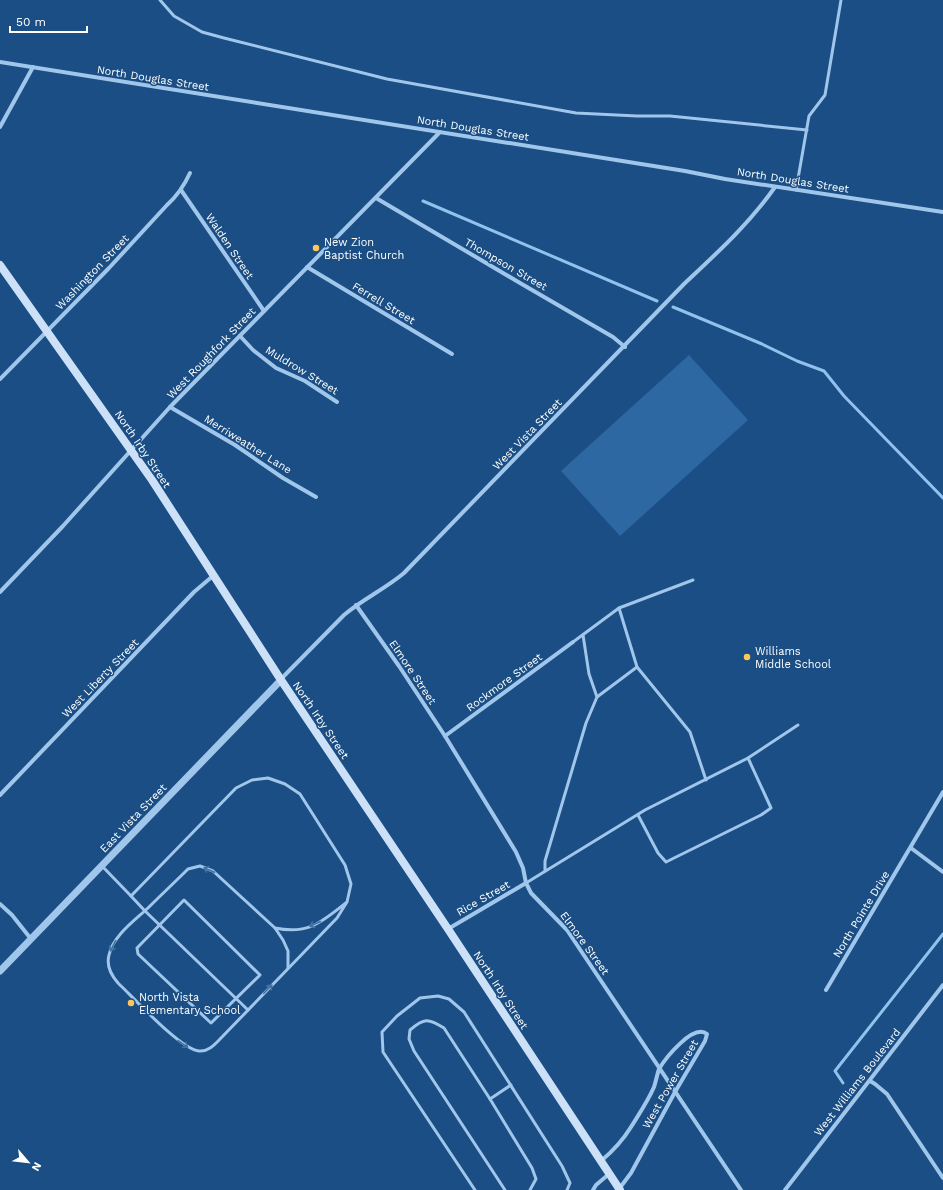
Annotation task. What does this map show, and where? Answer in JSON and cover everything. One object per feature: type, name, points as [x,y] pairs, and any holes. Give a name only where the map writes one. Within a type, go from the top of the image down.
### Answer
[{"type":"main road","name":"North Irby Street","points":[[0,265],[132,450],[281,680],[448,929],[619,1190]]},
{"type":"street","name":"North Douglas Street","points":[[0,62],[685,171],[775,187],[943,212]]},
{"type":"street","points":[[0,127],[33,68]]},
{"type":"street","name":"West Roughfork Street","points":[[0,592],[170,407],[440,132]]},
{"type":"street","name":"Washington Street","points":[[0,379],[109,268],[181,190],[190,173]]},
{"type":"street","name":"West Vista Street","points":[[281,680],[344,615],[356,605],[384,588],[404,573],[625,347],[684,284],[726,245],[748,222],[775,187]]},
{"type":"street","name":"Walden Street","points":[[181,190],[264,311]]},
{"type":"street","name":"Thompson Street","points":[[376,198],[613,337],[625,347]]},
{"type":"street","name":"Ferrell Street","points":[[307,267],[452,354]]},
{"type":"street","name":"Muldrow Street","points":[[240,336],[253,350],[276,368],[318,388],[337,402]]},
{"type":"street","name":"Merriweather Lane","points":[[170,407],[235,445],[283,478],[316,496]]},
{"type":"street","name":"West Liberty Street","points":[[0,795],[194,592],[214,575]]},
{"type":"street","name":"Elmore Street","points":[[356,605],[399,666],[445,736],[516,852],[524,868],[526,883],[531,893],[567,930],[741,1190]]},
{"type":"street","name":"Rockmore Street","points":[[445,736],[573,642]]},
{"type":"street","name":"East Vista Street","points":[[0,971],[281,680]]},
{"type":"street","name":"North Pointe Drive","points":[[826,990],[943,792]]},
{"type":"street","points":[[911,848],[943,872]]},
{"type":"street","name":"Rice Street","points":[[448,929],[526,883]]},
{"type":"street","points":[[0,904],[12,915],[31,939]]},
{"type":"street","name":"West Williams Boulevard","points":[[785,1190],[943,985]]},
{"type":"street","name":"West Power Street","points":[[601,1161],[612,1152],[631,1128],[653,1088],[660,1069],[684,1039],[701,1031],[707,1034],[705,1041],[675,1092],[631,1173],[619,1190]]},
{"type":"street","points":[[870,1081],[876,1084],[887,1094],[943,1178]]},
{"type":"street","points":[[593,1190],[596,1185],[609,1174]]},
{"type":"lane","points":[[160,0],[174,16],[202,32],[387,79],[576,113],[670,116],[807,130]]},
{"type":"lane","points":[[796,190],[809,116],[825,95],[841,0]]},
{"type":"lane","points":[[573,642],[619,608],[693,580]]},
{"type":"lane","points":[[619,608],[637,667],[690,732],[706,780]]},
{"type":"lane","points":[[583,635],[589,674],[597,697]]},
{"type":"lane","points":[[545,871],[545,861],[586,723],[597,697],[637,667]]},
{"type":"lane","points":[[526,883],[638,815],[748,758],[798,724]]},
{"type":"lane","points":[[638,815],[658,853],[666,862],[761,815],[771,808],[748,758]]},
{"type":"lane","points":[[131,896],[236,788],[252,780],[268,778],[285,784],[300,794],[345,865],[350,884],[347,902],[337,918],[222,1037],[209,1049],[201,1052],[191,1050],[172,1035],[118,983],[110,974],[108,964],[108,955],[114,942],[188,869],[200,866],[213,871],[275,928],[288,951],[288,968]]},
{"type":"lane","points":[[102,866],[145,911],[248,1010]]},
{"type":"lane","points":[[184,900],[260,975],[237,999],[211,1023],[138,954],[138,948],[159,924],[184,900]]},
{"type":"lane","points":[[275,928],[299,930],[315,925],[327,918],[347,902]]},
{"type":"lane","points":[[474,1190],[383,1052],[382,1032],[397,1016],[420,998],[438,996],[449,999],[464,1012],[562,1166],[570,1183],[567,1190]]},
{"type":"lane","points":[[505,1190],[414,1052],[409,1039],[410,1030],[420,1021],[432,1021],[444,1028],[532,1168],[536,1179],[530,1190]]},
{"type":"lane","points":[[490,1099],[511,1085]]},
{"type":"shaded area","points":[[689,355],[748,420],[620,536],[561,471]]},
{"type":"waterway","points":[[423,201],[657,301]]},
{"type":"waterway","points":[[673,307],[762,344],[797,361],[824,371],[844,396],[943,498]]},
{"type":"waterway","points":[[843,1083],[835,1071],[943,934]]},
{"type":"place","name":"New Zion Baptist Church","points":[[316,248]]},
{"type":"place","name":"Williams Middle School","points":[[747,657]]},
{"type":"place","name":"North Vista Elementary School","points":[[131,1003]]}]
